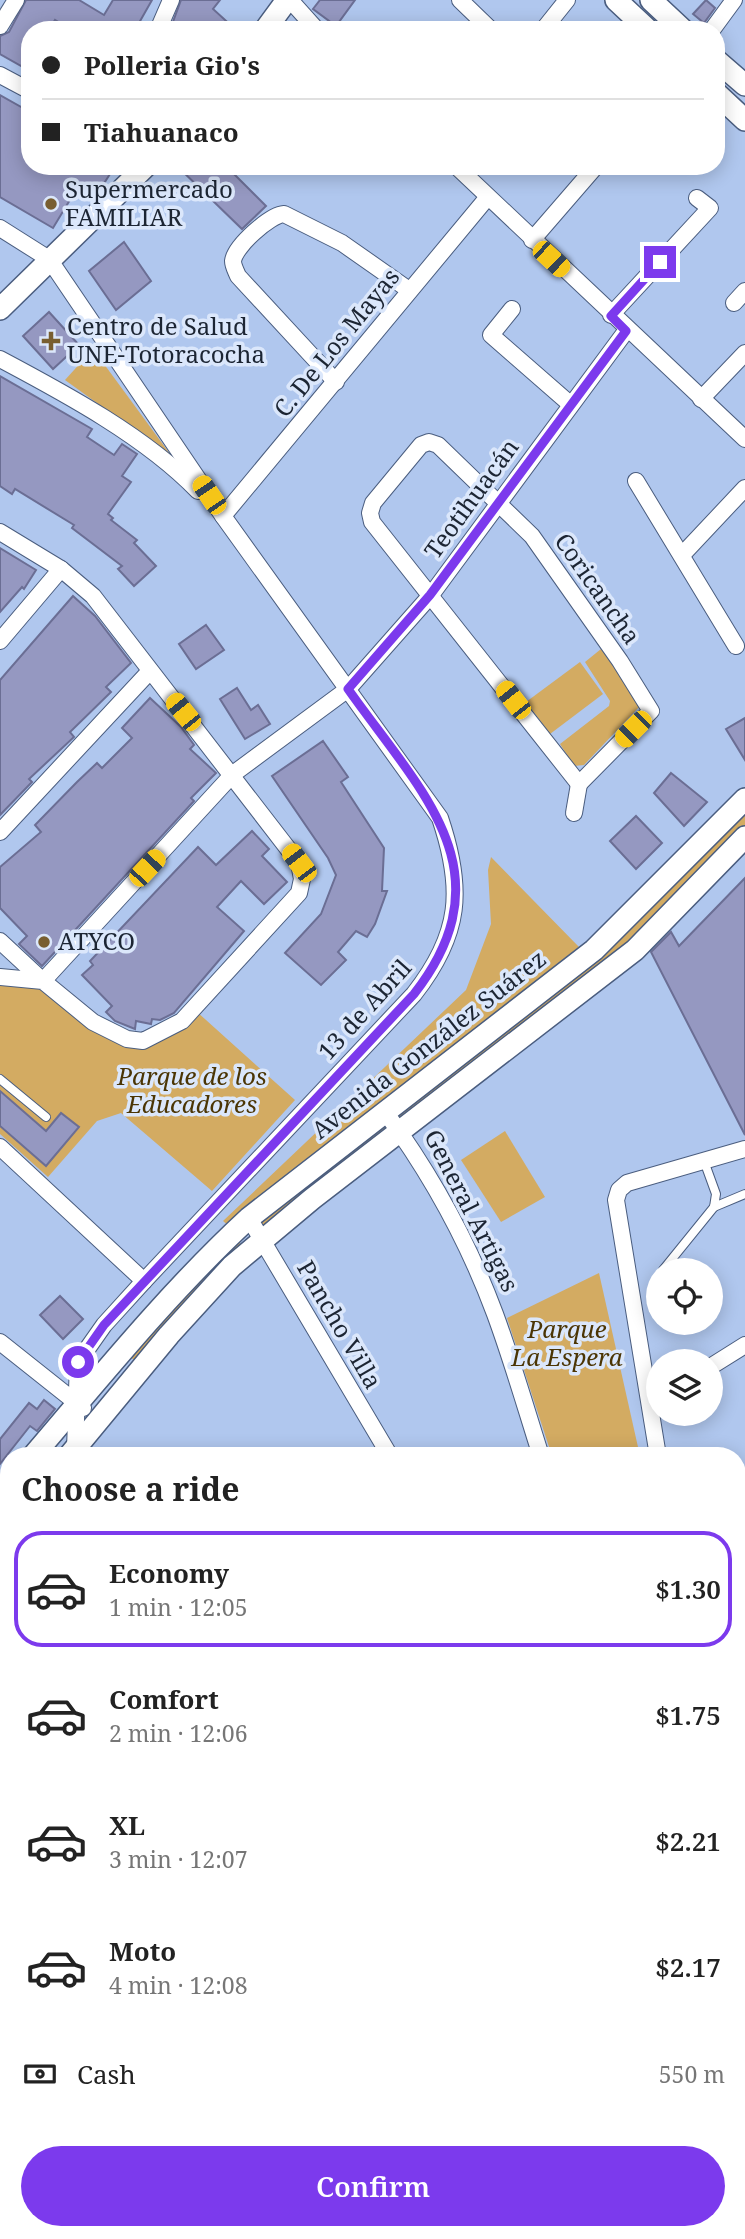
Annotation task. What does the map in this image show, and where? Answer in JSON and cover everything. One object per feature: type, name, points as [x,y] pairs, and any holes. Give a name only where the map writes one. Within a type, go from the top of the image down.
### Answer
[{"type":"main road","points":[[272,21],[289,0]]},
{"type":"main road","points":[[617,0],[639,21]]},
{"type":"main road","points":[[652,0],[674,21]]},
{"type":"main road","points":[[725,68],[745,85]]},
{"type":"main road","points":[[725,101],[745,120]]},
{"type":"main road","points":[[0,309],[137,175]]},
{"type":"main road","name":"Avenida González Suárez","points":[[41,1447],[169,1296],[249,1218],[594,950],[635,913],[745,799]]},
{"type":"main road","name":"Avenida González Suárez","points":[[81,1447],[99,1421],[199,1300],[262,1239],[635,950],[745,837]]},
{"type":"street","points":[[0,26],[16,0]]},
{"type":"street","points":[[162,21],[171,0]]},
{"type":"street","points":[[289,0],[309,21]]},
{"type":"street","points":[[460,0],[482,21]]},
{"type":"street","points":[[550,21],[567,0]]},
{"type":"street","points":[[719,21],[734,0]]},
{"type":"street","points":[[0,75],[21,86]]},
{"type":"street","points":[[465,175],[626,331],[745,439]]},
{"type":"street","points":[[531,240],[588,175]]},
{"type":"street","name":"C. De Los Mayas","points":[[223,516],[487,198]]},
{"type":"street","points":[[611,316],[710,208],[697,198]]},
{"type":"street","points":[[336,382],[238,276],[232,264],[236,252],[267,220],[274,215],[284,214],[342,243],[409,290]]},
{"type":"street","points":[[0,228],[49,259]]},
{"type":"street","name":"13 de Abril","points":[[49,259],[223,516],[440,818],[451,852],[456,890],[454,918],[446,941],[435,967],[414,994],[144,1281],[104,1325],[78,1362],[76,1447]]},
{"type":"street","points":[[512,310],[491,335],[570,404]]},
{"type":"street","name":"Teotihuacán","points":[[43,981],[233,774],[348,689],[430,595],[626,331]]},
{"type":"street","points":[[701,399],[745,354]]},
{"type":"street","points":[[0,359],[48,384],[154,454],[194,486],[223,516]]},
{"type":"street","name":"Coricancha","points":[[430,595],[372,522],[370,513],[373,503],[421,445],[429,442],[438,445],[498,500],[532,536],[620,661],[651,711],[579,783]]},
{"type":"street","points":[[636,481],[736,646]]},
{"type":"street","points":[[682,555],[745,488]]},
{"type":"street","points":[[0,532],[61,569],[93,596],[233,774],[299,863],[302,879],[299,893],[182,1021],[143,1041],[127,1039],[93,1022],[30,972],[0,941]]},
{"type":"street","points":[[2,634],[61,569]]},
{"type":"street","points":[[430,595],[579,783],[573,813]]},
{"type":"street","points":[[0,832],[150,671]]},
{"type":"street","points":[[0,977],[43,981]]},
{"type":"street","name":"General Artigas","points":[[386,1113],[400,1131],[450,1217],[495,1312],[538,1447]]},
{"type":"street","points":[[0,1147],[144,1281]]},
{"type":"street","points":[[646,1364],[616,1200],[619,1190],[627,1183],[745,1149]]},
{"type":"street","name":"Pancho Villa","points":[[249,1218],[385,1447]]},
{"type":"street","points":[[0,1342],[99,1421]]},
{"type":"street","points":[[723,1359],[745,1345]]},
{"type":"street","points":[[655,1426],[656,1447]]},
{"type":"lane","points":[[0,1079],[47,1117]]},
{"type":"lane","points":[[704,1161],[716,1194],[714,1207]]},
{"type":"lane","points":[[673,1258],[714,1207],[745,1194]]},
{"type":"green space","points":[[93,349],[173,458],[65,380]]},
{"type":"green space","points":[[601,649],[638,699],[640,706],[584,765],[574,766],[560,744],[609,706],[610,701],[585,662]]},
{"type":"green space","points":[[580,662],[603,694],[550,734],[526,702]]},
{"type":"green space","points":[[745,799],[745,837],[710,876],[400,1131],[386,1113],[594,950]]},
{"type":"green space","points":[[491,857],[579,947],[229,1226],[223,1221],[466,990],[491,924],[488,870]]},
{"type":"green space","name":"Parque de los Educadores","points":[[0,984],[35,986],[127,1042],[196,1011],[295,1100],[212,1191],[121,1113],[97,1121],[48,1177],[0,1134]]},
{"type":"green space","points":[[383,1124],[393,1127],[265,1227],[260,1223]]},
{"type":"green space","points":[[505,1131],[545,1197],[501,1222],[461,1160]]},
{"type":"green space","points":[[237,1242],[244,1245],[137,1361],[131,1358],[133,1350]]},
{"type":"green space","name":"Parque La Espera","points":[[599,1273],[638,1447],[549,1447],[507,1318]]},
{"type":"building","points":[[26,0],[79,0],[104,15],[113,0],[152,0],[140,21],[21,21],[21,66],[0,54],[0,36],[9,32]]},
{"type":"building","points":[[181,0],[220,0],[213,9],[226,21],[173,21]]},
{"type":"building","points":[[320,0],[355,0],[340,21],[329,21],[313,9]]},
{"type":"building","points":[[706,0],[715,8],[705,21],[693,14]]},
{"type":"building","points":[[0,95],[21,107],[21,175],[109,175],[96,196],[79,185],[53,228],[0,197]]},
{"type":"building","points":[[186,175],[235,175],[266,206],[242,229]]},
{"type":"building","points":[[124,242],[151,281],[116,310],[89,271]]},
{"type":"building","name":"Centro de Salud UNE-Totoracocha","points":[[49,312],[79,345],[53,369],[23,336]]},
{"type":"building","points":[[0,376],[92,429],[87,437],[114,455],[122,444],[137,454],[122,476],[131,482],[108,514],[113,518],[111,520],[137,540],[134,543],[156,566],[134,586],[118,569],[122,566],[72,528],[74,525],[15,489],[12,494],[0,486]]},
{"type":"building","points":[[0,548],[36,570],[24,589],[22,587],[0,612]]},
{"type":"building","points":[[73,596],[95,616],[131,663],[106,687],[111,692],[70,732],[74,737],[29,779],[32,782],[0,815],[0,680]]},
{"type":"building","points":[[206,625],[224,650],[196,669],[179,644]]},
{"type":"building","points":[[237,688],[251,710],[258,705],[270,724],[245,739],[220,699]]},
{"type":"building","points":[[150,698],[181,727],[194,745],[190,749],[216,773],[191,798],[194,801],[42,966],[19,944],[27,936],[0,908],[0,867],[41,832],[35,825],[77,782],[97,763],[102,768],[132,738],[122,728]]},
{"type":"building","points":[[745,718],[745,760],[726,729]]},
{"type":"building","points":[[323,741],[348,777],[341,782],[384,848],[382,891],[387,891],[375,924],[367,937],[356,931],[338,952],[346,960],[321,985],[285,953],[321,914],[336,875],[328,858],[272,776]]},
{"type":"building","points":[[671,773],[707,802],[684,826],[654,793]]},
{"type":"building","points":[[636,816],[662,843],[636,869],[610,841]]},
{"type":"building","points":[[252,831],[269,849],[262,856],[287,882],[264,904],[241,881],[217,907],[244,931],[174,1013],[160,1020],[152,1019],[151,1024],[136,1021],[135,1029],[115,1021],[106,1012],[112,1006],[82,975],[93,965],[90,961],[198,847],[216,865]]},
{"type":"building","points":[[745,878],[745,1135],[651,952],[671,932],[679,946]]},
{"type":"building","points":[[0,1091],[46,1131],[61,1113],[79,1127],[46,1166],[0,1126]]},
{"type":"building","points":[[60,1296],[83,1319],[63,1339],[40,1315]]},
{"type":"building","points":[[44,1400],[55,1409],[37,1431],[30,1426],[13,1447],[0,1447],[0,1439],[29,1403],[37,1409]]},
{"type":"place","name":"Supermercado FAMILIAR","points":[[51,204]]},
{"type":"place","name":"Centro de Salud UNE-Totoracocha","points":[[51,341]]},
{"type":"place","name":"ATYCO","points":[[44,942]]},
{"type":"route","points":[[78,1362],[104,1325],[414,994],[435,967],[454,918],[456,890],[451,852],[440,818],[348,689],[430,595],[626,331],[611,316],[660,262]]}]
